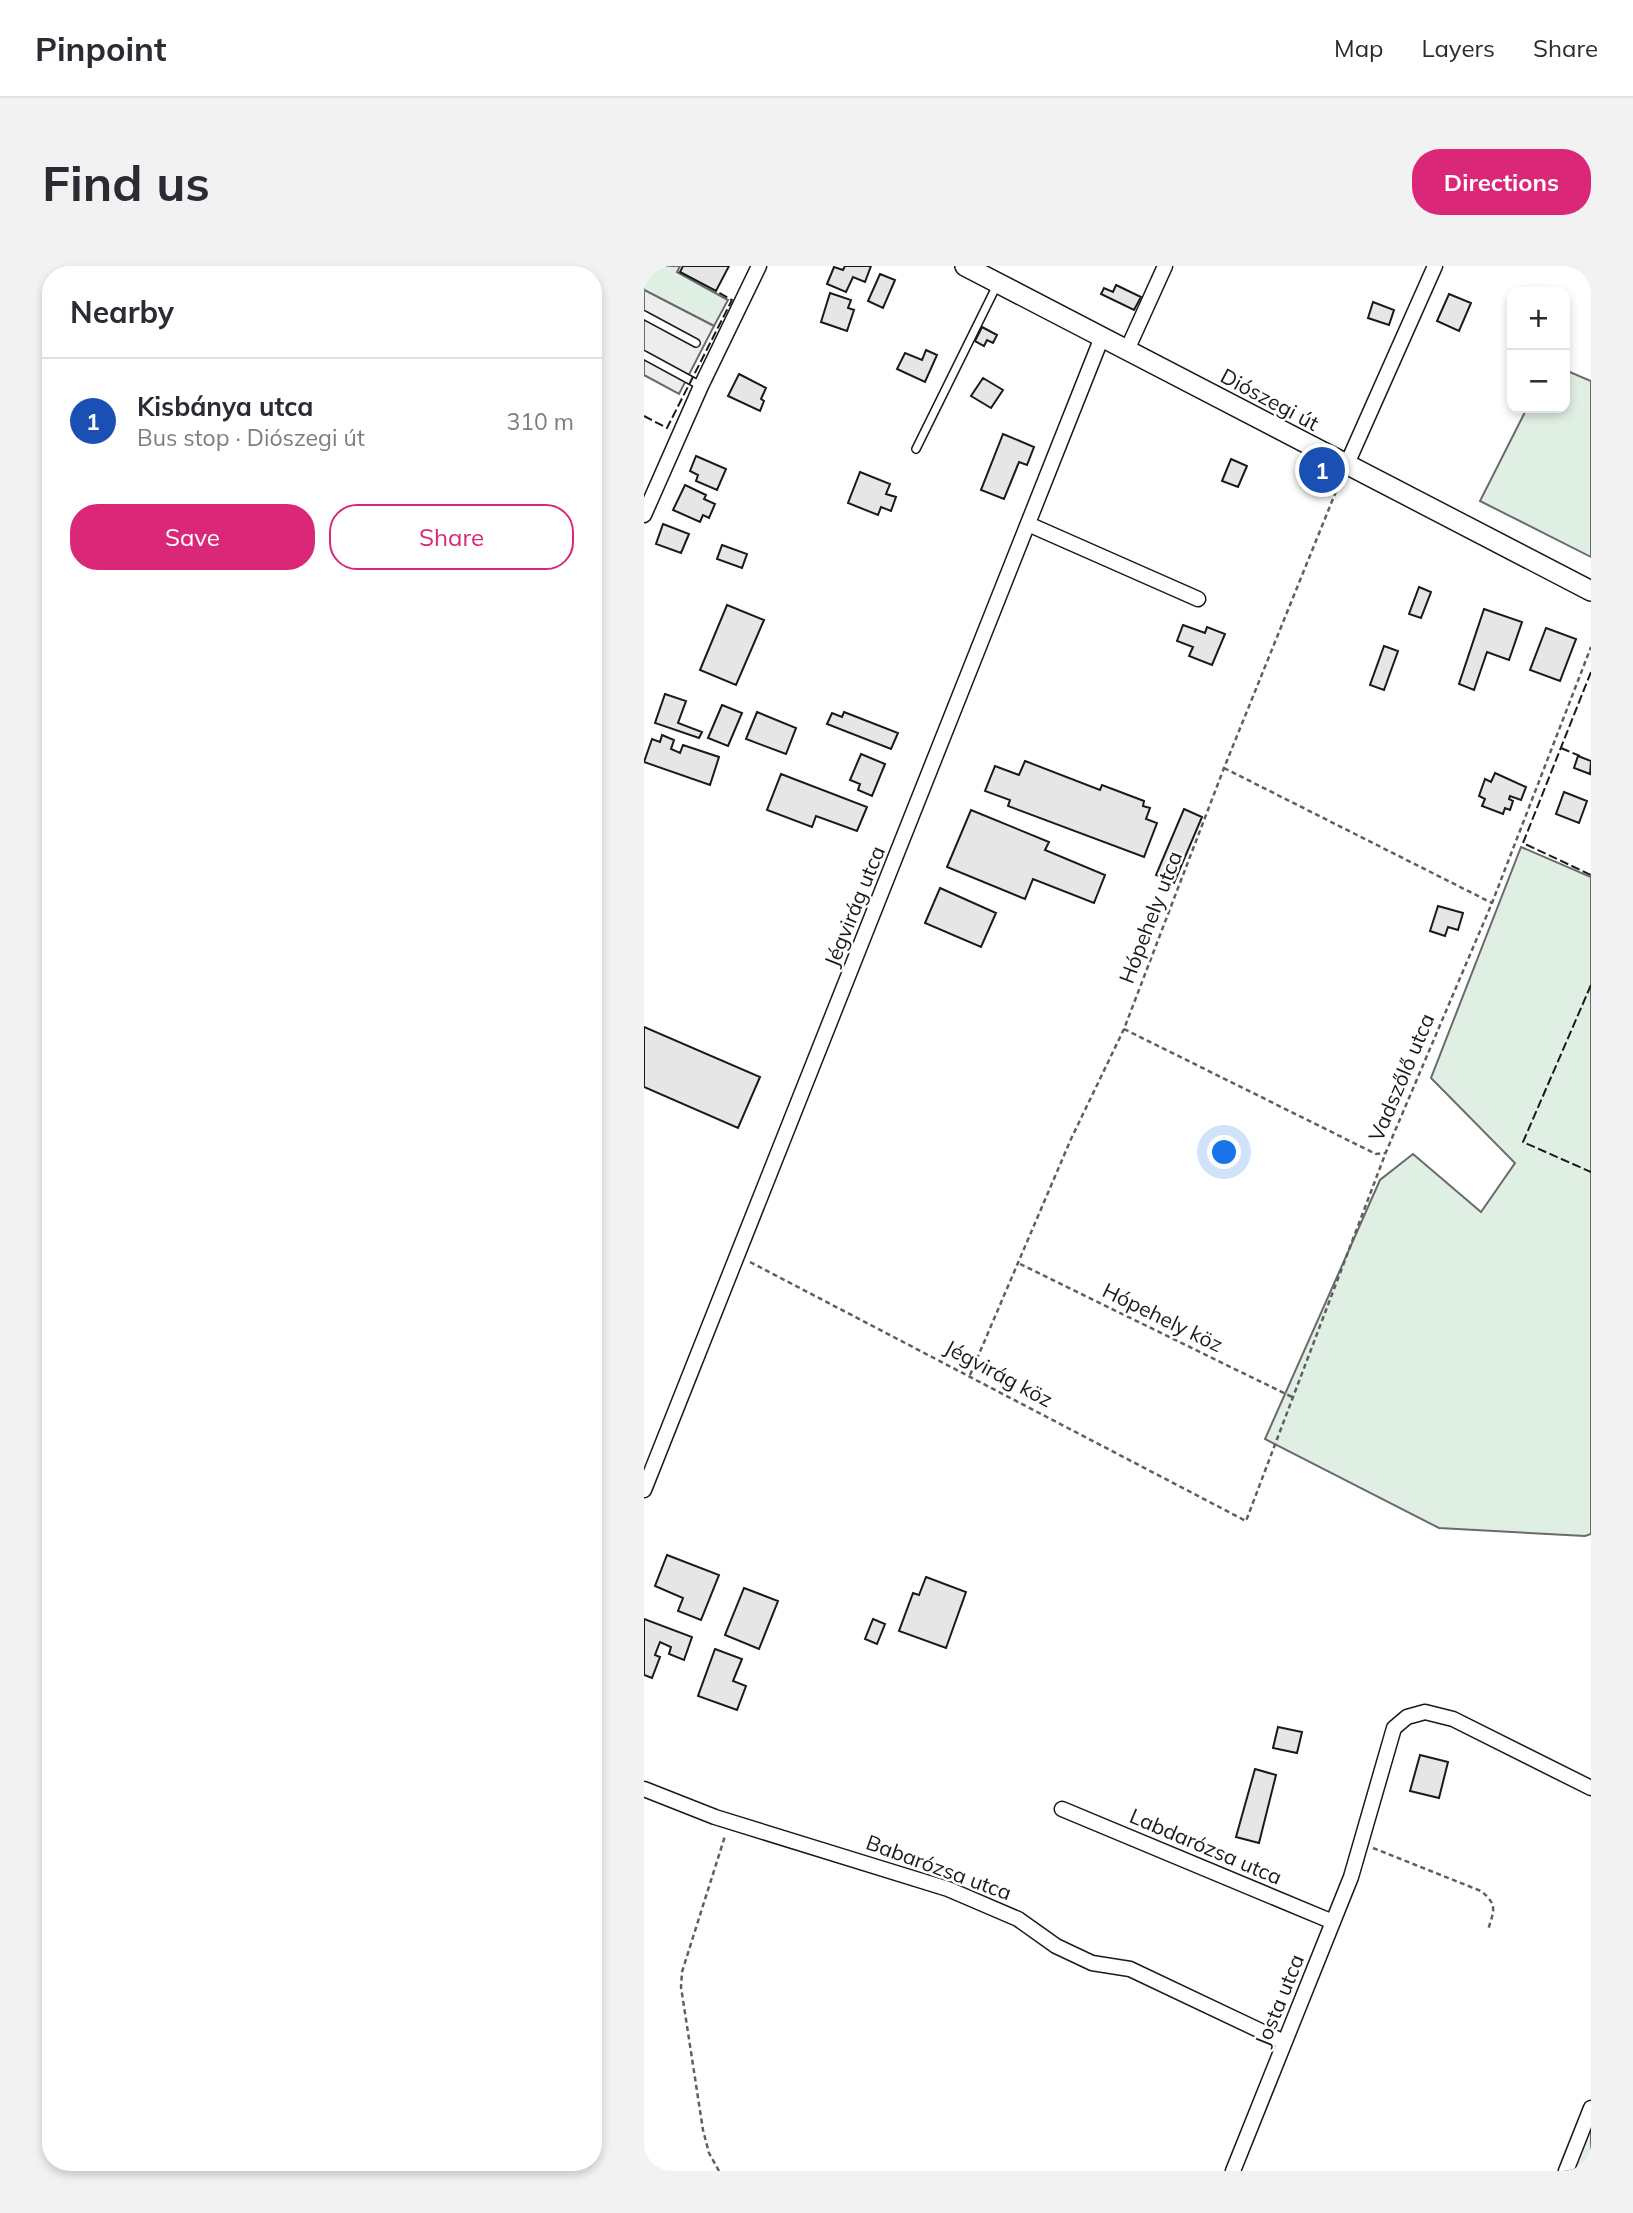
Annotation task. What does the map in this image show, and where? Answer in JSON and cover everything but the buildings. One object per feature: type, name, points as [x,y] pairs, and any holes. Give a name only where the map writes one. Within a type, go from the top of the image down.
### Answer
[{"type":"main road","name":"Diószegi út","points":[[965,266],[1591,591]]},
{"type":"street","points":[[644,515],[701,386],[759,266]]},
{"type":"street","points":[[1127,350],[1165,266]]},
{"type":"street","points":[[1347,464],[1435,266]]},
{"type":"street","name":"Jégvirág utca","points":[[644,1490],[1102,337]]},
{"type":"street","points":[[1028,524],[1198,599]]},
{"type":"street","name":"Josta utca","points":[[1233,2171],[1362,1843],[1394,1728],[1407,1717],[1425,1712],[1453,1719],[1591,1788]]},
{"type":"street","name":"Babarózsa utca","points":[[644,1789],[729,1821],[948,1889],[1018,1919],[1056,1946],[1092,1963],[1130,1969],[1284,2042]]},
{"type":"street","name":"Labdarózsa utca","points":[[1062,1809],[1333,1922]]},
{"type":"street","points":[[1566,2171],[1591,2108]]},
{"type":"lane","points":[[916,449],[998,283]]},
{"type":"lane","points":[[644,315],[696,343]]},
{"type":"lane","points":[[644,355],[701,386]]},
{"type":"path","name":"Hópehely utca","points":[[970,1375],[1071,1139],[1124,1029],[1224,768],[1347,464]]},
{"type":"path","name":"Vadszőlő utca","points":[[1245,1521],[1386,1152],[1492,903],[1591,647]]},
{"type":"path","points":[[1224,768],[1492,903]]},
{"type":"path","points":[[1124,1029],[1376,1154],[1382,1155],[1386,1152]]},
{"type":"path","name":"Jégvirág köz","points":[[737,1256],[970,1375],[1245,1521]]},
{"type":"path","name":"Hópehely köz","points":[[1019,1263],[1294,1398]]},
{"type":"path","points":[[719,2171],[709,2152],[703,2130],[681,1987],[682,1972],[729,1821]]},
{"type":"path","points":[[1362,1843],[1481,1891],[1492,1900],[1494,1910],[1488,1930]]},
{"type":"green space","points":[[644,266],[680,266],[677,272],[728,300],[714,326],[644,290]]},
{"type":"green space","points":[[1570,372],[1591,381],[1591,557],[1480,501],[1524,413],[1570,413]]},
{"type":"green space","points":[[1521,847],[1591,877],[1591,1534],[1585,1536],[1439,1528],[1265,1439],[1380,1180],[1413,1154],[1481,1212],[1515,1163],[1431,1078]]},
{"type":"green space","points":[[1591,2126],[1591,2171],[1573,2171]]},
{"type":"shaded area","points":[[644,290],[714,326],[679,394],[644,375]]},
{"type":"fence","points":[[644,416],[667,428],[732,300],[716,291]]},
{"type":"fence","points":[[1591,672],[1523,843],[1591,875]]},
{"type":"fence","points":[[1561,748],[1580,756]]},
{"type":"fence","points":[[1591,985],[1523,1142],[1591,1172]]},
{"type":"place","name":"Kisbánya utca","points":[[1322,470]]}]
